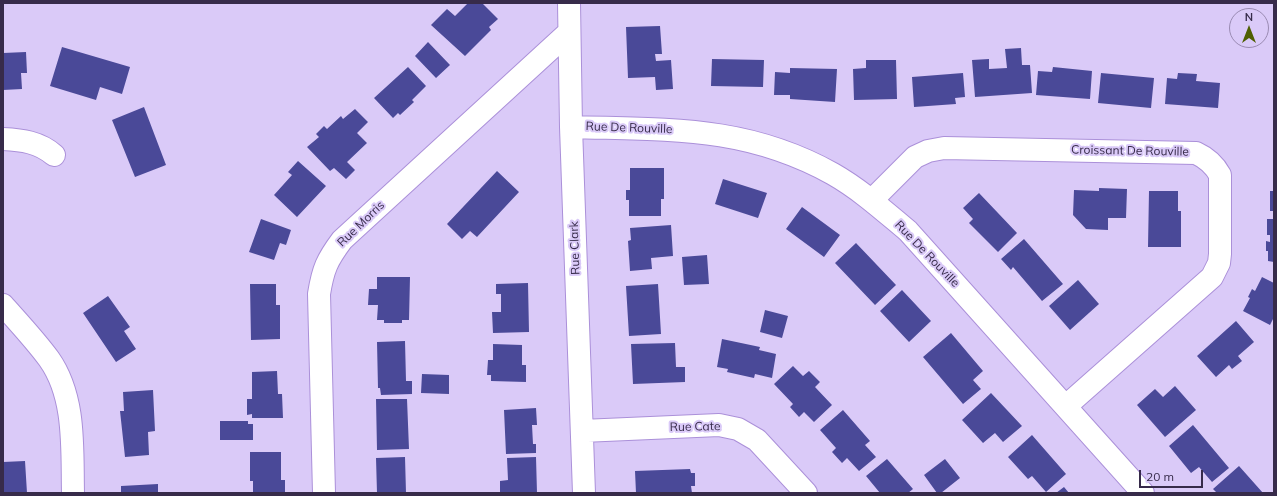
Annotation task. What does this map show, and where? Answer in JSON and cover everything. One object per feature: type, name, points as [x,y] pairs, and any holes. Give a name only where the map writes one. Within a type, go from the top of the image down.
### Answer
[{"type":"street","name":"Rue Clark","points":[[569,3],[571,127],[584,493]]},
{"type":"street","name":"Rue Morris","points":[[324,493],[319,294],[322,276],[328,258],[342,240],[569,32]]},
{"type":"street","name":"Rue De Rouville","points":[[571,127],[670,129],[719,134],[761,143],[801,158],[834,175],[872,200],[908,232],[1066,406],[1142,493]]},
{"type":"street","points":[[3,139],[34,143],[46,148],[54,154]]},
{"type":"street","name":"Croissant De Rouville","points":[[872,200],[915,157],[928,151],[944,148],[1196,153],[1206,157],[1215,165],[1220,175],[1220,254],[1219,263],[1212,277],[1066,406]]},
{"type":"street","points":[[3,305],[50,360],[65,391],[72,430],[73,493]]},
{"type":"street","name":"Rue Cate","points":[[582,431],[719,425],[738,429],[757,440],[806,493]]},
{"type":"building","points":[[468,3],[482,3],[498,19],[489,27],[491,30],[465,56],[431,25],[447,9],[455,16]]},
{"type":"building","points":[[660,26],[662,54],[655,54],[656,61],[671,60],[673,89],[656,90],[655,77],[628,78],[626,27]]},
{"type":"building","points":[[428,42],[450,65],[436,78],[415,56]]},
{"type":"building","points":[[62,47],[130,67],[122,94],[100,87],[96,100],[50,86]]},
{"type":"building","points":[[1021,48],[1022,65],[1030,65],[1032,93],[975,97],[972,60],[989,59],[989,69],[1007,68],[1005,49]]},
{"type":"building","points":[[26,52],[27,73],[21,73],[22,89],[3,90],[3,53]]},
{"type":"building","points":[[712,59],[764,60],[763,87],[711,86]]},
{"type":"building","points":[[866,60],[896,60],[897,99],[854,100],[853,69],[866,68]]},
{"type":"building","points":[[408,67],[426,86],[412,100],[414,102],[400,115],[398,113],[393,118],[374,98]]},
{"type":"building","points":[[1053,67],[1092,71],[1090,99],[1036,95],[1038,71],[1052,72]]},
{"type":"building","points":[[790,68],[837,69],[835,102],[790,99],[790,95],[774,95],[775,72],[790,73]]},
{"type":"building","points":[[963,73],[965,97],[955,98],[956,104],[914,107],[912,77]]},
{"type":"building","points":[[1101,73],[1154,78],[1151,108],[1098,103]]},
{"type":"building","points":[[1178,73],[1197,74],[1196,81],[1220,83],[1218,108],[1165,104],[1167,78],[1177,79]]},
{"type":"building","points":[[144,107],[166,165],[135,177],[112,120]]},
{"type":"building","points":[[355,109],[368,122],[357,133],[367,143],[347,162],[355,170],[346,179],[334,168],[330,171],[307,147],[319,137],[316,134],[324,126],[327,129],[341,116],[343,119]]},
{"type":"building","points":[[298,161],[326,186],[297,217],[274,195],[292,175],[288,172]]},
{"type":"building","points":[[630,168],[664,168],[664,199],[661,199],[661,216],[629,216],[629,200],[626,200],[626,190],[630,190]]},
{"type":"building","points":[[497,171],[519,192],[477,237],[470,231],[462,239],[447,224]]},
{"type":"building","points":[[723,179],[767,193],[758,218],[715,204]]},
{"type":"building","points":[[1099,188],[1127,189],[1126,218],[1108,218],[1108,230],[1086,229],[1073,215],[1074,190],[1099,191]]},
{"type":"building","points":[[1149,191],[1178,191],[1178,211],[1181,211],[1181,247],[1148,247]]},
{"type":"building","points":[[1270,191],[1274,191],[1274,211],[1270,211]]},
{"type":"building","points":[[979,193],[1017,233],[998,252],[969,223],[973,219],[963,208]]},
{"type":"building","points":[[802,207],[840,235],[824,257],[786,229]]},
{"type":"building","points":[[261,219],[291,230],[286,245],[280,243],[274,260],[249,252]]},
{"type":"building","points":[[1267,219],[1274,219],[1274,262],[1268,261],[1268,251],[1266,251],[1266,241],[1270,242],[1270,235],[1267,235]]},
{"type":"building","points":[[671,225],[673,256],[651,258],[652,269],[630,271],[628,241],[631,240],[630,228]]},
{"type":"building","points":[[1024,239],[1063,284],[1042,301],[1013,267],[1011,270],[1001,259]]},
{"type":"building","points":[[856,243],[896,285],[875,305],[835,263]]},
{"type":"building","points":[[707,255],[709,284],[684,285],[682,257]]},
{"type":"building","points":[[377,277],[410,277],[409,320],[402,320],[402,323],[384,323],[384,320],[377,320],[378,305],[368,305],[369,289],[377,289]]},
{"type":"building","points":[[1262,277],[1274,283],[1274,317],[1270,325],[1243,311],[1250,298],[1248,297],[1252,289],[1255,291]]},
{"type":"building","points":[[1078,280],[1099,304],[1070,330],[1049,306]]},
{"type":"building","points":[[528,283],[529,332],[493,333],[492,312],[501,312],[501,294],[496,294],[496,284]]},
{"type":"building","points":[[250,284],[276,284],[276,305],[280,305],[280,339],[251,340]]},
{"type":"building","points":[[658,284],[661,334],[629,336],[626,286]]},
{"type":"building","points":[[902,290],[931,321],[909,342],[880,311]]},
{"type":"building","points":[[108,296],[130,327],[124,331],[136,349],[116,362],[83,313]]},
{"type":"building","points":[[765,310],[788,316],[782,338],[760,332]]},
{"type":"building","points":[[1236,321],[1254,342],[1238,356],[1242,361],[1232,369],[1229,365],[1216,377],[1197,356]]},
{"type":"building","points":[[951,333],[983,371],[973,380],[981,389],[963,404],[923,357]]},
{"type":"building","points":[[722,339],[760,347],[759,350],[776,354],[772,378],[755,374],[754,378],[727,372],[728,369],[717,367]]},
{"type":"building","points":[[405,341],[406,381],[412,381],[412,394],[381,395],[380,388],[378,388],[377,342]]},
{"type":"building","points":[[675,343],[676,367],[685,367],[685,382],[633,384],[631,344]]},
{"type":"building","points":[[493,344],[522,345],[522,365],[526,365],[526,382],[491,381],[491,375],[487,375],[488,360],[493,360]]},
{"type":"building","points":[[793,366],[803,376],[809,371],[820,382],[815,387],[832,405],[814,422],[804,412],[799,417],[790,407],[793,404],[774,384]]},
{"type":"building","points":[[277,371],[278,394],[282,394],[283,418],[252,418],[252,414],[247,415],[247,399],[252,399],[252,372]]},
{"type":"building","points":[[422,374],[449,375],[449,394],[421,393]]},
{"type":"building","points":[[1175,386],[1196,410],[1165,437],[1137,405],[1155,389],[1163,397]]},
{"type":"building","points":[[153,390],[155,431],[148,432],[149,455],[125,457],[120,411],[124,411],[123,392]]},
{"type":"building","points":[[991,393],[1022,426],[1003,442],[995,433],[983,443],[962,420]]},
{"type":"building","points":[[376,399],[407,399],[409,449],[377,450]]},
{"type":"building","points":[[536,408],[537,425],[532,425],[533,444],[536,444],[536,453],[506,454],[504,410]]},
{"type":"building","points":[[843,410],[870,441],[865,445],[876,457],[859,471],[847,458],[842,463],[832,452],[836,448],[820,430]]},
{"type":"building","points":[[220,421],[248,421],[248,424],[253,424],[253,440],[220,440]]},
{"type":"building","points":[[1193,425],[1229,468],[1212,482],[1199,467],[1191,473],[1169,446]]},
{"type":"building","points":[[1032,435],[1066,474],[1046,492],[1032,476],[1028,479],[1008,457]]},
{"type":"building","points":[[250,452],[281,452],[281,480],[285,480],[285,493],[253,493],[253,481],[250,481]]},
{"type":"building","points":[[405,457],[406,493],[377,493],[376,458]]},
{"type":"building","points":[[536,457],[537,493],[500,493],[500,481],[508,480],[507,458]]},
{"type":"building","points":[[887,459],[913,489],[908,493],[880,493],[866,476]]},
{"type":"building","points":[[945,459],[960,478],[941,493],[937,493],[924,475]]},
{"type":"building","points":[[25,461],[27,493],[3,493],[3,462]]},
{"type":"building","points":[[1239,466],[1263,493],[1217,493],[1213,489]]},
{"type":"building","points":[[690,469],[691,473],[695,473],[695,486],[691,486],[692,493],[636,493],[635,471]]},
{"type":"building","points":[[158,484],[158,493],[121,493],[121,486]]},
{"type":"building","points":[[1064,487],[1069,493],[1056,493]]}]
